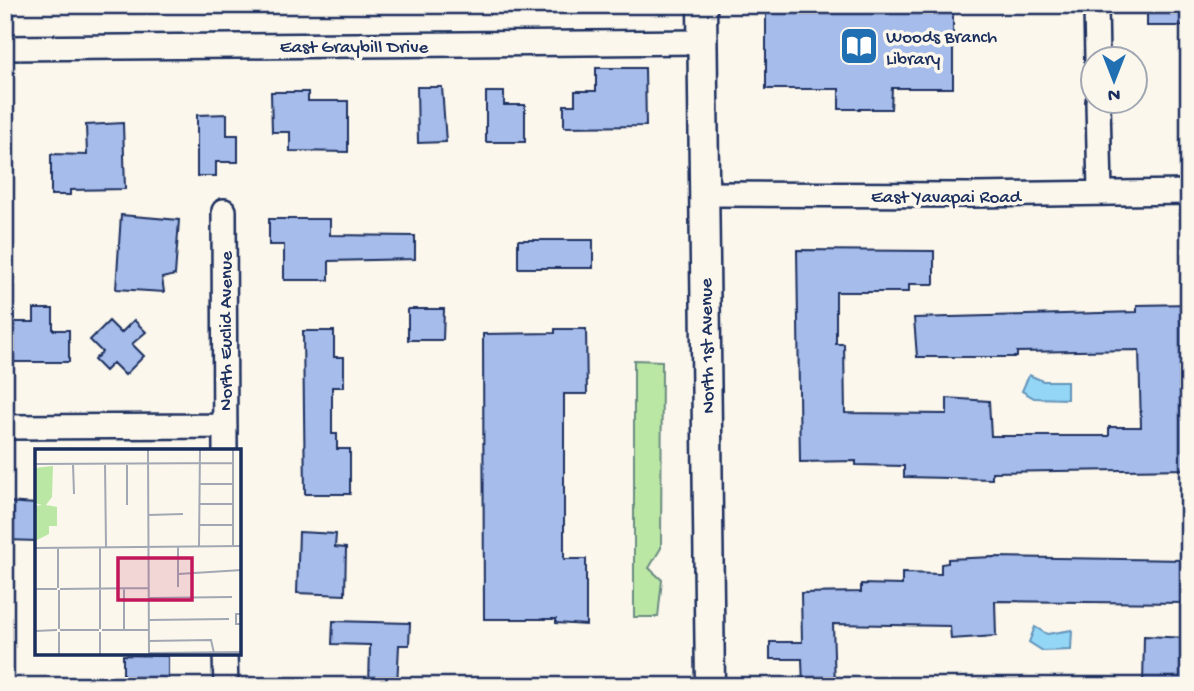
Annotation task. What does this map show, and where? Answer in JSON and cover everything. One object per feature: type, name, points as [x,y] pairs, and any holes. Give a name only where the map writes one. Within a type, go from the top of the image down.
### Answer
[{"type":"main road","name":"North 1st Avenue","points":[[702,5],[710,686]]},
{"type":"street","points":[[1096,5],[1097,46]]},
{"type":"street","name":"East Graybill Drive","points":[[5,48],[703,43]]},
{"type":"street","points":[[1098,116],[1100,193]]},
{"type":"street","name":"East Yavapai Road","points":[[704,194],[974,195],[1189,192]]},
{"type":"street","name":"North Euclid Avenue","points":[[224,211],[225,449]]},
{"type":"street","points":[[5,427],[225,426]]},
{"type":"street","points":[[225,656],[226,686]]},
{"type":"green space","points":[[634,360],[662,361],[661,548],[649,568],[662,580],[658,617],[634,617]]},
{"type":"water","points":[[1029,375],[1043,381],[1067,381],[1067,399],[1034,398],[1022,391]]},
{"type":"water","points":[[1035,627],[1047,634],[1072,630],[1071,650],[1043,651],[1029,642]]},
{"type":"building","name":"Woods Branch Library","points":[[766,5],[953,5],[953,88],[892,88],[891,109],[839,109],[839,89],[766,89]]},
{"type":"building","points":[[1147,5],[1189,5],[1189,26],[1147,26]]},
{"type":"building","points":[[596,68],[645,68],[646,126],[564,127],[564,105],[575,105],[575,91],[596,91]]},
{"type":"building","points":[[417,87],[442,87],[446,142],[418,143]]},
{"type":"building","points":[[271,92],[308,92],[308,101],[348,101],[348,152],[290,151],[290,132],[272,132]]},
{"type":"building","points":[[486,92],[504,92],[504,105],[525,105],[525,142],[486,142]]},
{"type":"building","points":[[227,114],[227,135],[238,135],[238,162],[216,162],[216,176],[197,176],[197,115]]},
{"type":"building","points":[[123,123],[125,189],[70,190],[70,195],[51,195],[51,154],[87,155],[86,125]]},
{"type":"building","points":[[121,215],[179,220],[175,275],[162,278],[164,292],[116,289]]},
{"type":"building","points":[[269,219],[330,219],[330,235],[415,236],[415,259],[329,261],[329,280],[284,280],[284,245],[269,245]]},
{"type":"building","points":[[518,240],[593,240],[593,268],[518,268]]},
{"type":"building","points":[[797,250],[934,251],[934,284],[909,284],[909,292],[836,292],[836,344],[844,344],[845,413],[947,414],[947,398],[989,401],[991,436],[1109,436],[1109,427],[1141,427],[1139,350],[1017,352],[1017,357],[917,357],[914,318],[1137,312],[1137,305],[1189,304],[1189,469],[992,472],[992,479],[904,477],[904,466],[856,465],[856,461],[800,462]]},
{"type":"building","points":[[34,309],[53,309],[53,330],[69,330],[69,362],[6,362],[6,322],[34,322]]},
{"type":"building","points":[[408,309],[444,309],[443,340],[408,340]]},
{"type":"building","points":[[134,320],[146,332],[132,344],[144,356],[125,375],[113,363],[105,371],[94,360],[102,352],[90,340],[109,321],[121,333]]},
{"type":"building","points":[[555,329],[586,329],[587,394],[564,394],[564,559],[586,559],[586,625],[556,623],[556,619],[484,619],[483,334],[555,333]]},
{"type":"building","points":[[303,331],[334,331],[334,357],[344,357],[344,387],[332,387],[332,434],[337,434],[337,449],[350,449],[350,494],[305,494]]},
{"type":"building","points":[[5,502],[35,504],[35,541],[5,540]]},
{"type":"building","points":[[299,532],[336,534],[335,547],[346,548],[345,595],[297,593]]},
{"type":"building","points":[[993,557],[1186,560],[1184,603],[995,601],[996,636],[951,639],[950,626],[833,624],[835,686],[803,686],[802,659],[770,659],[770,642],[802,642],[801,593],[861,592],[861,584],[902,585],[902,573],[941,574],[941,564],[948,563],[948,559]]},
{"type":"building","points":[[333,621],[410,623],[409,645],[399,645],[397,686],[369,686],[370,645],[332,644]]},
{"type":"building","points":[[1144,636],[1189,638],[1189,686],[1143,686]]},
{"type":"building","points":[[123,656],[168,656],[168,686],[123,686]]},
{"type":"place","name":"Woods Branch Library","points":[[859,46]]}]
